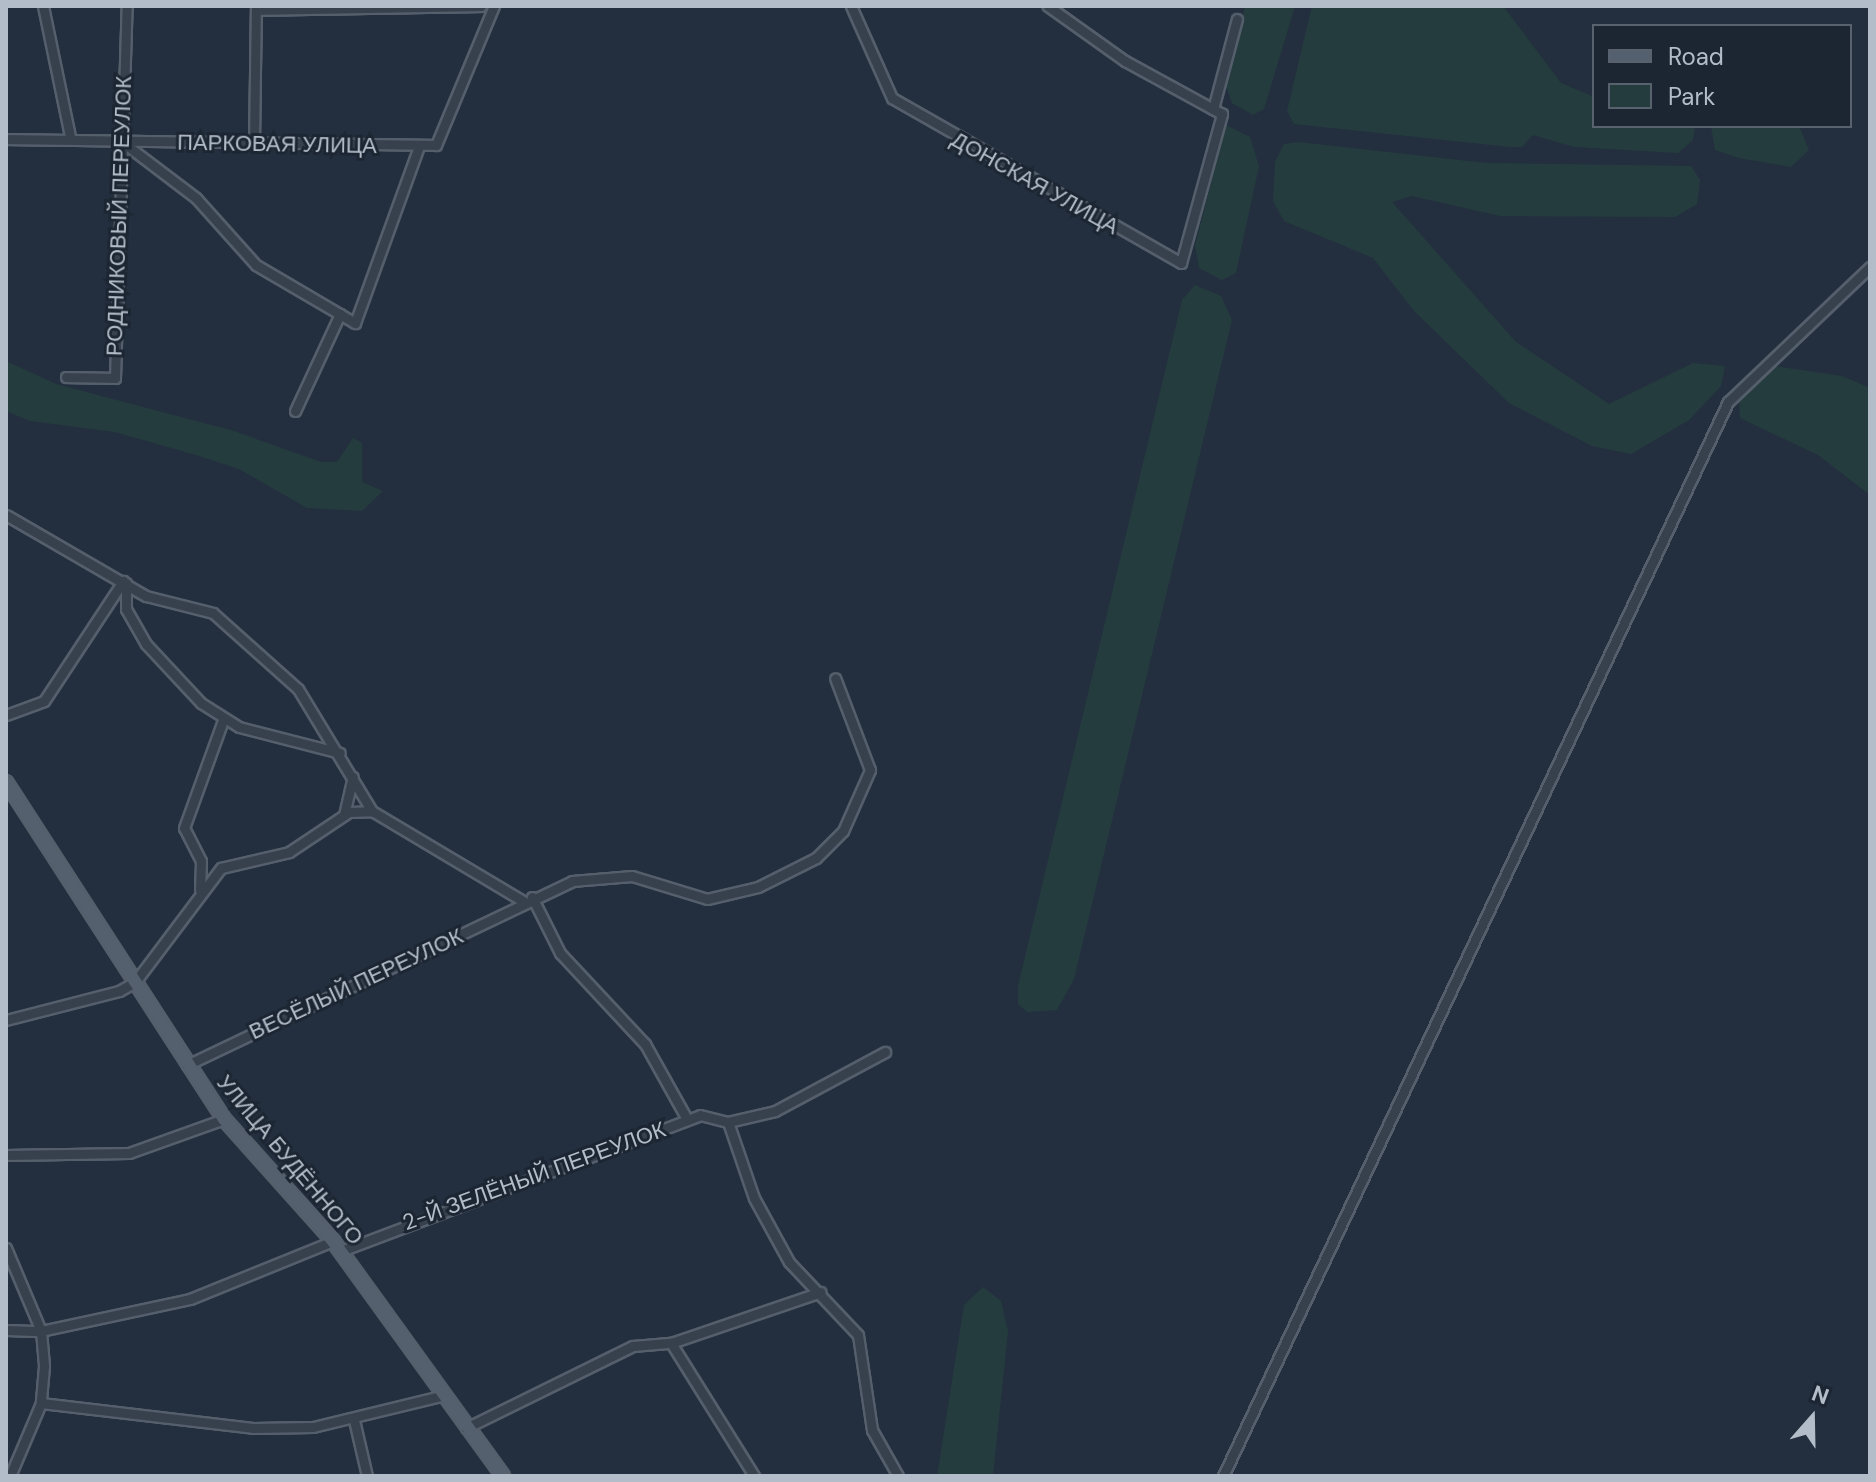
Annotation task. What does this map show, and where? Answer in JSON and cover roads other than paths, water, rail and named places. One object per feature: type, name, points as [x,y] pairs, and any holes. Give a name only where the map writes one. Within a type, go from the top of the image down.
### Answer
[{"type":"main road","name":"УЛИЦА БУДЁННОГО","points":[[6,782],[224,1119],[337,1246],[441,1396],[503,1476]]},
{"type":"street","points":[[43,6],[70,136]]},
{"type":"street","name":"РОДНИКОВЫЙ ПЕРЕУЛОК","points":[[66,377],[115,378],[118,139],[127,6]]},
{"type":"street","points":[[254,144],[256,8],[481,6]]},
{"type":"street","name":"ПАРКОВАЯ УЛИЦА","points":[[6,139],[70,136],[254,144],[436,145],[494,6]]},
{"type":"street","name":"ДОНСКАЯ УЛИЦА","points":[[851,6],[892,98],[1181,263],[1218,111]]},
{"type":"street","points":[[1048,6],[1125,61],[1218,111],[1237,19]]},
{"type":"street","name":"ПАРКОВАЯ УЛИЦА","points":[[118,139],[196,198],[256,265],[355,323],[419,146]]},
{"type":"street","points":[[1223,1476],[1736,388],[1870,267]]},
{"type":"street","points":[[295,411],[340,314]]},
{"type":"street","points":[[6,515],[164,603],[213,613],[250,641],[298,689],[340,753],[372,811],[528,899],[560,953],[645,1044],[687,1119]]},
{"type":"street","points":[[6,715],[44,701],[124,582]]},
{"type":"street","points":[[124,582],[126,609],[146,644],[223,720],[340,753]]},
{"type":"street","name":"ВЕСЁЛЫЙ ПЕРЕУЛОК","points":[[187,1065],[528,899],[596,875],[658,883],[707,899],[758,887],[816,858],[843,831],[870,770],[835,678]]},
{"type":"street","points":[[200,890],[201,861],[184,828],[223,720]]},
{"type":"street","points":[[344,815],[353,777]]},
{"type":"street","points":[[6,1020],[68,1010],[135,982],[200,890],[221,868],[289,852],[344,815],[372,811]]},
{"type":"street","name":"2-Й ЗЕЛЁНЫЙ ПЕРЕУЛОК","points":[[6,1330],[41,1331],[190,1299],[687,1119],[710,1115],[728,1122],[807,1097],[885,1052]]},
{"type":"street","points":[[6,1155],[129,1153],[224,1119]]},
{"type":"street","points":[[728,1122],[754,1198],[789,1262],[821,1292],[858,1335],[872,1430],[898,1476]]},
{"type":"street","points":[[6,1248],[41,1331],[41,1403],[10,1476]]},
{"type":"street","points":[[466,1428],[633,1346],[671,1343],[821,1292]]},
{"type":"street","points":[[671,1343],[754,1476]]},
{"type":"street","points":[[41,1403],[253,1428],[354,1420],[441,1396]]},
{"type":"street","points":[[354,1420],[367,1476]]}]
